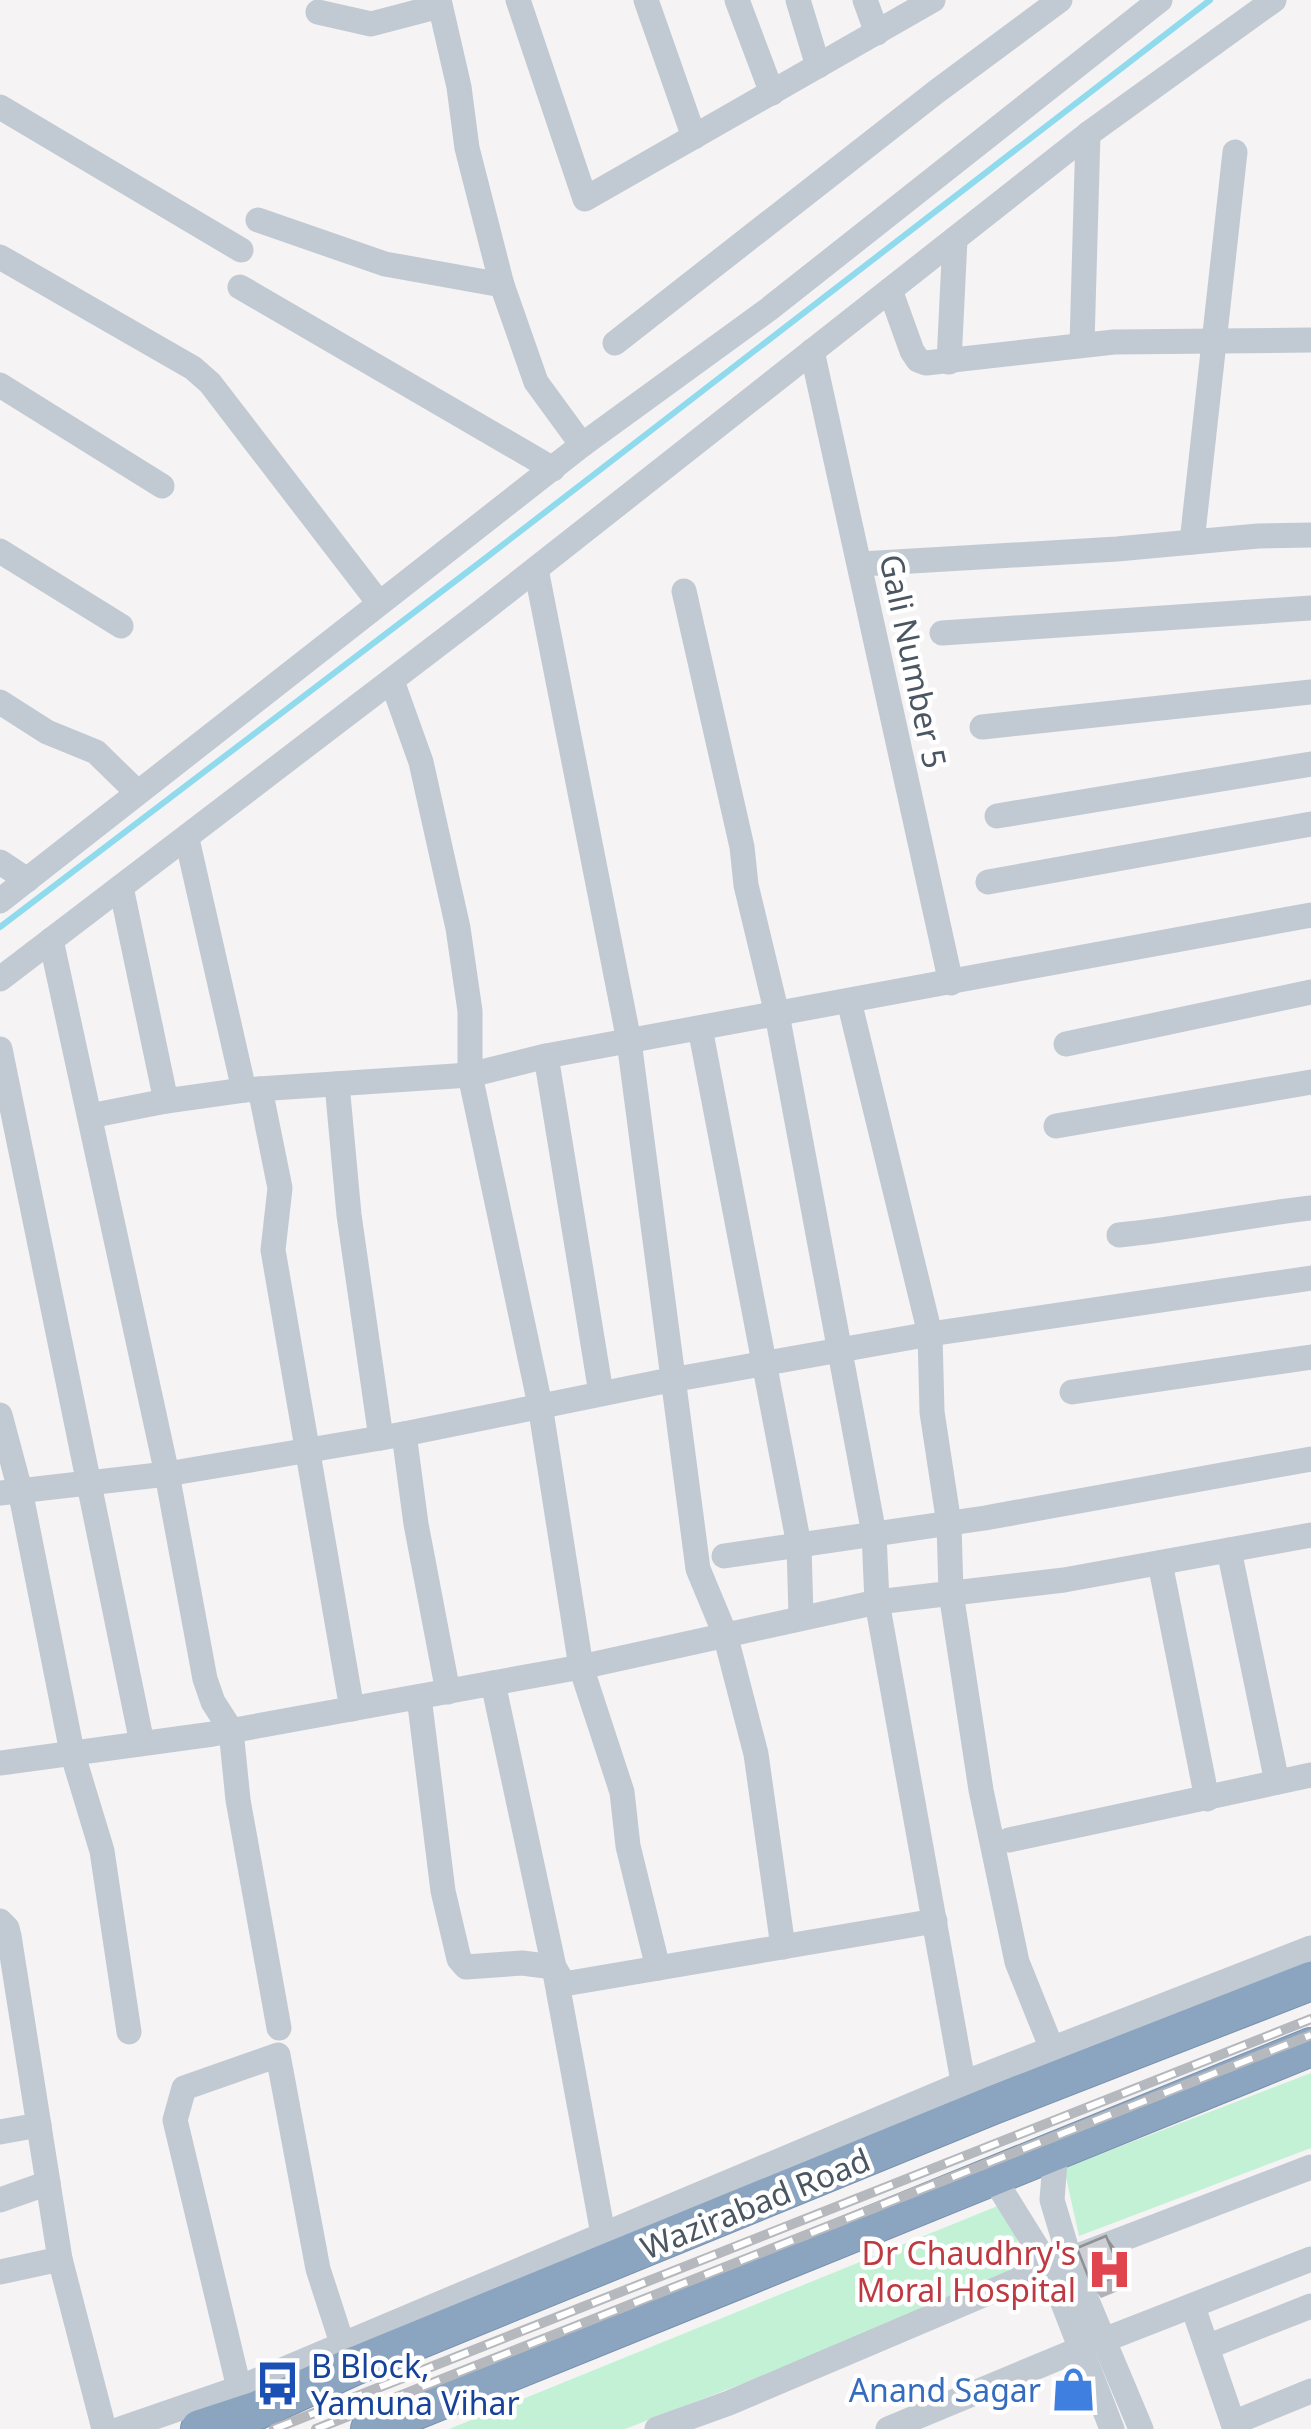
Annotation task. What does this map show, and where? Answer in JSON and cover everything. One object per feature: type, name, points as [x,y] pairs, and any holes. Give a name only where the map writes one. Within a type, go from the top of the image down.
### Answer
[{"type":"highway","name":"Wazirabad Road","points":[[200,2429],[291,2414],[347,2355],[967,2099],[1311,1981]]},
{"type":"highway","name":"Wazirabad Road","points":[[373,2428],[1311,2047]]},
{"type":"highway","points":[[347,2355],[373,2428]]},
{"type":"street","points":[[518,0],[585,200],[877,33],[919,4]]},
{"type":"street","points":[[646,0],[694,138]]},
{"type":"street","points":[[737,0],[772,92]]},
{"type":"street","points":[[798,0],[818,66]]},
{"type":"street","points":[[865,0],[877,33]]},
{"type":"street","points":[[615,344],[936,92],[1060,0]]},
{"type":"street","points":[[0,901],[582,445],[769,309],[1160,0]]},
{"type":"street","points":[[0,978],[536,569],[1088,134],[1274,0]]},
{"type":"street","points":[[318,11],[371,24],[439,3],[459,88],[467,148],[502,286],[536,382],[582,445]]},
{"type":"street","points":[[0,107],[241,250]]},
{"type":"street","points":[[1082,344],[1088,134]]},
{"type":"street","points":[[1192,542],[1234,152]]},
{"type":"street","points":[[258,220],[386,264],[502,286]]},
{"type":"street","points":[[949,362],[955,239]]},
{"type":"street","points":[[0,258],[192,368],[210,384],[379,603]]},
{"type":"street","points":[[240,287],[553,469]]},
{"type":"street","points":[[890,290],[918,360],[926,364],[1082,344],[1311,340]]},
{"type":"street","name":"Gali Number 5","points":[[812,352],[951,982]]},
{"type":"street","points":[[0,384],[162,486]]},
{"type":"street","points":[[861,564],[1311,535]]},
{"type":"street","points":[[0,551],[120,626]]},
{"type":"street","points":[[536,569],[629,1040],[698,1569],[725,1634],[756,1754],[783,1946]]},
{"type":"street","points":[[684,591],[777,1014],[874,1534],[877,1602],[967,2099]]},
{"type":"street","points":[[942,633],[1311,608]]},
{"type":"street","points":[[392,680],[421,762],[458,928],[470,1011],[470,1074],[540,1405],[581,1668],[622,1792],[628,1846],[658,1968]]},
{"type":"street","points":[[982,727],[1311,692]]},
{"type":"street","points":[[0,702],[47,732],[96,752],[137,792]]},
{"type":"street","points":[[997,816],[1311,764]]},
{"type":"street","points":[[988,882],[1311,824]]},
{"type":"street","points":[[187,839],[280,1188],[274,1250],[352,1709]]},
{"type":"street","points":[[0,862],[27,880]]},
{"type":"street","points":[[120,888],[166,1101]]},
{"type":"street","points":[[90,1116],[252,1090],[470,1074],[629,1040],[1311,915]]},
{"type":"street","points":[[51,940],[168,1474],[205,1679],[213,1702],[231,1730],[238,1800],[278,2028]]},
{"type":"street","points":[[1066,1044],[1311,992]]},
{"type":"street","points":[[848,1001],[930,1334],[932,1412],[949,1524],[952,1594],[981,1790],[1017,1962],[1052,2049]]},
{"type":"street","points":[[700,1028],[799,1545],[801,1616]]},
{"type":"street","points":[[0,1049],[142,1743]]},
{"type":"street","points":[[546,1056],[601,1394]]},
{"type":"street","points":[[1056,1126],[1311,1082]]},
{"type":"street","points":[[337,1084],[350,1215],[392,1436],[416,1524],[448,1692]]},
{"type":"street","points":[[1119,1234],[1178,1230],[1238,1217],[1311,1208]]},
{"type":"street","points":[[10,1492],[168,1474],[392,1436],[930,1334],[1311,1278]]},
{"type":"street","points":[[1072,1392],[1311,1358]]},
{"type":"street","points":[[0,1415],[10,1492],[72,1752],[102,1851],[128,2032]]},
{"type":"street","points":[[724,1556],[949,1524],[1311,1458]]},
{"type":"street","points":[[0,1763],[231,1730],[581,1668],[877,1602],[1064,1580],[1311,1536]]},
{"type":"street","points":[[1229,1550],[1277,1782]]},
{"type":"street","points":[[1160,1563],[1207,1798]]},
{"type":"street","points":[[493,1684],[554,1967],[603,2234]]},
{"type":"street","points":[[419,1697],[443,1891],[459,1959],[466,1966],[522,1963],[554,1967]]},
{"type":"street","points":[[1009,1840],[1311,1775]]},
{"type":"street","points":[[554,1967],[564,1984],[935,1920]]},
{"type":"street","points":[[0,1921],[9,1936],[8,1982],[26,2049],[60,2259],[104,2429]]},
{"type":"street","points":[[120,2429],[347,2355],[603,2234],[967,2099],[1052,2049],[1311,1948]]},
{"type":"street","points":[[0,2054],[26,2049]]},
{"type":"street","points":[[239,2388],[175,2120],[184,2088],[278,2055],[318,2268],[347,2355]]},
{"type":"street","points":[[0,2132],[38,2125]]},
{"type":"street","points":[[1056,2149],[1052,2200],[1060,2264],[1092,2344],[1141,2429]]},
{"type":"street","points":[[657,2429],[729,2404],[1060,2264],[1311,2167]]},
{"type":"street","points":[[994,2177],[1060,2264]]},
{"type":"street","points":[[0,2200],[48,2183]]},
{"type":"street","points":[[0,2272],[60,2259]]},
{"type":"street","points":[[888,2429],[1311,2259]]},
{"type":"street","points":[[1207,2347],[1311,2306]]},
{"type":"street","points":[[1193,2307],[1234,2426],[1311,2391]]},
{"type":"street","points":[[1092,2344],[1112,2429]]},
{"type":"green space","points":[[1311,2073],[1311,2148],[1079,2236],[1064,2168]]},
{"type":"green space","points":[[1005,2203],[1028,2273],[625,2429],[449,2429]]},
{"type":"building","points":[[1106,2236],[1122,2274],[1092,2286],[1077,2248]]},
{"type":"waterway","points":[[0,927],[1210,0]]},
{"type":"railway","points":[[274,2429],[1311,2019]]},
{"type":"railway","points":[[316,2429],[1311,2035]]},
{"type":"place","name":"Dr Chaudhry's Moral Hospital","points":[[1109,2270]]},
{"type":"place","name":"B Block, Yamuna Vihar","points":[[278,2383]]},
{"type":"place","name":"Anand Sagar","points":[[1074,2389]]}]
